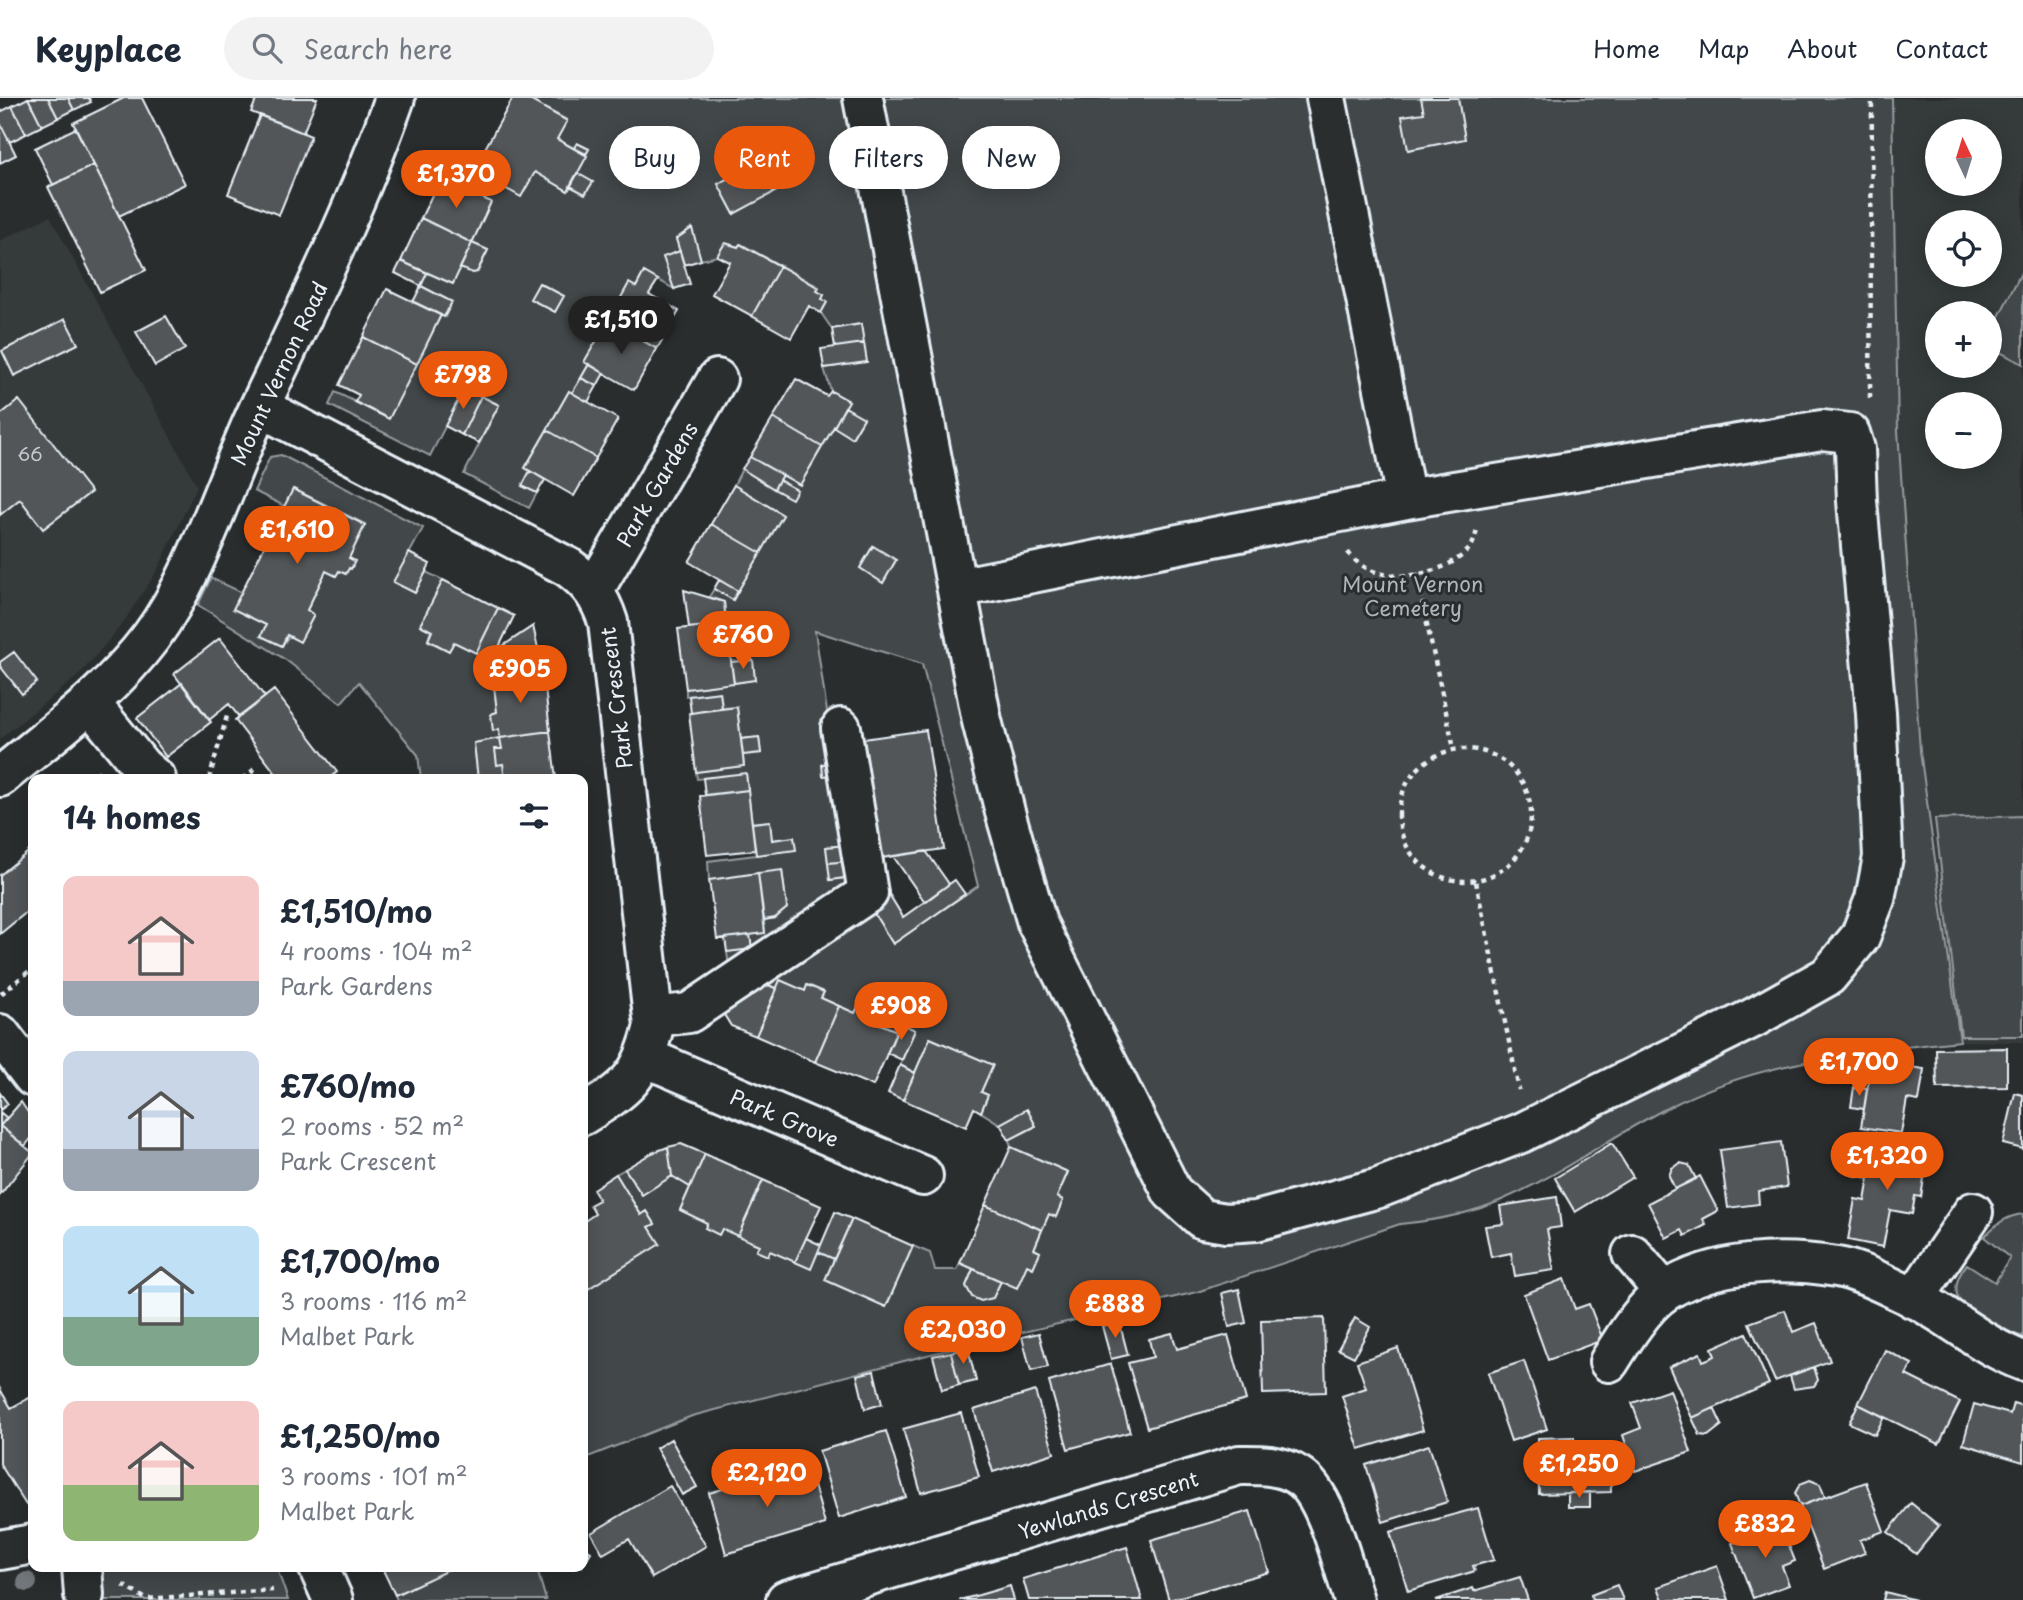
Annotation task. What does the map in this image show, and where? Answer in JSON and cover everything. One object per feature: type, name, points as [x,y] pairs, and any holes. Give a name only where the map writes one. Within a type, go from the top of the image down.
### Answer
[{"type":"street","name":"Mount Vernon Road","points":[[0,777],[90,703],[145,644],[176,596],[260,407],[348,223],[395,98]]},
{"type":"street","points":[[863,98],[982,721],[1037,923],[1172,1192],[1202,1219],[1226,1223],[1256,1221],[1379,1188],[1527,1130],[1755,1017],[1828,976],[1860,937],[1875,899],[1883,856],[1876,713],[1857,501],[1855,449],[1850,433],[1822,430],[1406,499],[957,588]]},
{"type":"street","points":[[1326,98],[1406,499]]},
{"type":"street","name":"Park Gardens","points":[[594,590],[717,379]]},
{"type":"street","name":"Park Crescent","points":[[260,407],[568,567],[594,590],[608,622],[654,1026],[647,1058],[629,1085],[588,1112]]},
{"type":"street","points":[[90,703],[150,774]]},
{"type":"street","points":[[653,1017],[689,1013],[868,893],[841,728]]},
{"type":"street","points":[[0,1034],[28,1070]]},
{"type":"street","name":"Park Grove","points":[[647,1058],[923,1176]]},
{"type":"street","points":[[1914,1298],[1973,1212]]},
{"type":"street","points":[[1632,1255],[1664,1292]]},
{"type":"street","points":[[1609,1362],[1626,1335],[1664,1292],[1713,1269],[1773,1262],[1840,1267],[1914,1298],[1997,1351],[2023,1361]]},
{"type":"street","name":"Yewlands Crescent","points":[[786,1600],[1239,1465],[1269,1465],[1298,1475],[1318,1497],[1354,1600]]},
{"type":"street","points":[[0,1550],[28,1545]]},
{"type":"street","points":[[321,1572],[333,1600]]},
{"type":"path","points":[[1850,433],[1870,417],[1872,98]]},
{"type":"path","points":[[1330,513],[1349,555],[1372,573],[1395,578],[1446,564],[1471,547],[1479,526],[1477,488]]},
{"type":"path","points":[[1416,573],[1454,749]]},
{"type":"path","points":[[210,774],[227,716]]},
{"type":"path","points":[[1454,749],[1483,751],[1503,760],[1521,779],[1529,796],[1532,819],[1527,839],[1510,865],[1498,874],[1476,882],[1454,882],[1437,877],[1418,864],[1403,841],[1398,813],[1401,794],[1412,773],[1427,759],[1454,749]]},
{"type":"path","points":[[249,774],[258,766]]},
{"type":"path","points":[[1476,882],[1527,1130]]},
{"type":"path","points":[[0,994],[28,972]]},
{"type":"path","points":[[83,1582],[116,1581],[146,1599],[273,1590]]},
{"type":"shaded area","points":[[1892,98],[2023,98],[2023,1042],[1960,1041],[1920,751],[1898,431]]},
{"type":"shaded area","points":[[50,216],[197,486],[158,569],[123,623],[80,674],[0,739],[0,241]]},
{"type":"green space","name":"Mount Vernon Cemetery","points":[[526,98],[1892,98],[1898,431],[1920,751],[1960,1041],[1812,1060],[1741,1078],[1705,1090],[1671,1106],[1547,1178],[1479,1208],[1400,1224],[1197,1292],[954,1348],[692,1416],[588,1457],[588,1289],[659,1244],[649,1227],[655,1223],[647,1212],[641,1215],[616,1174],[625,1169],[642,1195],[672,1176],[690,1187],[680,1210],[759,1245],[768,1256],[770,1251],[818,1252],[834,1259],[825,1280],[886,1307],[913,1246],[930,1253],[935,1270],[957,1270],[960,1263],[973,1269],[966,1286],[971,1294],[980,1300],[993,1298],[1001,1281],[1027,1265],[1033,1268],[1040,1252],[1034,1249],[1049,1214],[1056,1216],[1063,1200],[1057,1197],[1068,1172],[1011,1147],[1009,1140],[1036,1126],[1027,1110],[1000,1124],[981,1112],[988,1095],[981,1092],[992,1065],[930,1038],[915,1073],[900,1065],[915,1030],[900,1024],[897,1031],[873,1021],[875,1014],[858,1007],[855,1013],[821,998],[824,992],[808,985],[805,991],[777,989],[756,979],[870,907],[893,943],[978,886],[922,664],[815,631],[847,845],[826,847],[830,880],[852,877],[853,884],[729,967],[727,952],[751,949],[750,935],[765,933],[764,920],[775,918],[787,908],[782,871],[709,880],[708,861],[795,850],[794,837],[772,840],[769,821],[752,823],[746,774],[697,779],[696,772],[744,766],[743,755],[761,753],[759,737],[741,739],[737,707],[722,708],[720,692],[686,696],[686,689],[755,680],[752,660],[731,662],[724,602],[709,597],[714,589],[733,599],[783,515],[734,485],[742,469],[792,499],[779,480],[782,475],[800,485],[834,427],[853,437],[864,418],[845,407],[849,401],[831,391],[824,368],[866,362],[860,324],[832,329],[821,313],[827,302],[822,299],[824,295],[817,291],[819,287],[741,244],[738,247],[725,243],[717,256],[701,260],[691,228],[676,239],[680,251],[664,257],[674,289],[644,272],[636,287],[629,284],[585,361],[589,364],[572,393],[569,391],[525,468],[530,471],[523,486],[537,493],[529,508],[464,474],[499,405],[465,388],[430,456],[329,405],[335,392],[389,418],[441,315],[445,317],[452,302],[421,286],[427,273],[452,284],[460,268],[478,272],[488,250],[472,243],[491,202],[440,178],[445,166],[469,177],[473,170],[521,196],[535,172],[567,190],[570,186],[586,194],[592,182],[577,173],[589,149],[577,143],[574,148],[557,139],[567,120]],"holes":[[[539,283],[563,296],[555,312],[531,299]],[[873,546],[896,560],[883,582],[860,568]]]},
{"type":"green space","points":[[2023,269],[2023,364],[2002,353],[2002,310]]},
{"type":"green space","points":[[281,455],[423,528],[394,582],[415,593],[426,572],[443,580],[428,641],[449,651],[454,642],[485,657],[485,677],[493,676],[497,712],[491,714],[493,730],[499,729],[500,738],[474,743],[477,774],[420,774],[418,755],[359,682],[341,703],[286,660],[198,605],[211,578],[241,592],[234,609],[266,625],[261,636],[282,646],[307,610],[326,571],[336,576],[339,571],[345,574],[349,558],[365,524],[294,489],[284,506],[254,491],[270,457]]},
{"type":"green space","points":[[2023,816],[2023,1036],[1961,1036],[1935,819]]},
{"type":"green space","points":[[2023,1214],[2023,1337],[1995,1327],[1970,1312],[1961,1303],[1956,1292],[1958,1279],[1967,1264],[1995,1282],[2010,1258],[1984,1237],[2002,1221]]},
{"type":"green space","points":[[101,1572],[278,1572],[288,1600],[97,1600]]},
{"type":"green space","points":[[443,1572],[538,1572],[546,1600],[397,1600],[395,1595]]},
{"type":"building","points":[[28,98],[42,126],[26,134],[12,106]]},
{"type":"building","points":[[28,98],[48,98],[58,118],[42,126]]},
{"type":"building","points":[[48,98],[68,98],[74,110],[58,118]]},
{"type":"building","points":[[68,98],[89,98],[91,102],[74,110]]},
{"type":"building","points":[[124,98],[142,98],[185,184],[119,216],[73,123]]},
{"type":"building","points":[[257,98],[317,98],[303,133],[251,112]]},
{"type":"building","points":[[513,98],[526,98],[567,121],[557,139],[587,156],[568,191],[535,172],[521,197],[473,170]]},
{"type":"building","points":[[1421,98],[1458,98],[1465,139],[1408,150],[1402,116],[1424,113]]},
{"type":"building","points":[[12,106],[26,134],[10,142],[0,123],[0,112]]},
{"type":"building","points":[[260,115],[311,136],[279,215],[228,194]]},
{"type":"building","points":[[0,123],[16,155],[0,163]]},
{"type":"building","points":[[76,128],[94,165],[53,185],[35,148]]},
{"type":"building","points":[[577,143],[589,149],[586,154],[574,148]]},
{"type":"building","points":[[94,165],[146,270],[100,292],[48,187]]},
{"type":"building","points":[[577,173],[593,182],[585,194],[570,186]]},
{"type":"building","points":[[440,178],[491,202],[472,243],[421,218]]},
{"type":"building","points":[[721,189],[780,189],[734,214]]},
{"type":"building","points":[[421,218],[472,243],[453,284],[401,261]]},
{"type":"building","points":[[692,228],[701,260],[684,265],[676,239]]},
{"type":"building","points":[[472,243],[488,250],[477,272],[473,273],[460,268]]},
{"type":"building","points":[[725,243],[738,247],[740,244],[780,266],[752,316],[712,294],[730,262],[717,256]]},
{"type":"building","points":[[680,251],[690,284],[674,289],[663,257]]},
{"type":"building","points":[[401,261],[427,273],[421,286],[395,273]]},
{"type":"building","points":[[780,266],[819,288],[817,291],[824,295],[822,299],[827,302],[821,313],[809,306],[791,338],[752,316]]},
{"type":"building","points":[[644,272],[658,280],[649,294],[679,311],[657,349],[608,321],[629,283],[636,287]]},
{"type":"building","points":[[539,283],[564,296],[555,312],[530,299]]},
{"type":"building","points":[[421,286],[452,302],[444,317],[413,302]]},
{"type":"building","points":[[387,289],[441,315],[417,364],[363,337]]},
{"type":"building","points":[[166,316],[185,349],[155,366],[136,332]]},
{"type":"building","points":[[65,319],[78,344],[14,376],[2,351]]},
{"type":"building","points":[[608,321],[657,349],[634,390],[584,362]]},
{"type":"building","points":[[861,324],[864,343],[835,347],[832,329]]},
{"type":"building","points":[[363,337],[417,364],[389,419],[355,402],[359,395],[339,385]]},
{"type":"building","points":[[864,343],[867,362],[824,368],[821,349]]},
{"type":"building","points":[[589,364],[604,373],[597,386],[581,378]]},
{"type":"building","points":[[581,378],[597,386],[588,402],[572,393]]},
{"type":"building","points":[[796,379],[827,396],[831,391],[849,401],[822,447],[773,418]]},
{"type":"building","points":[[465,387],[481,396],[462,435],[445,426]]},
{"type":"building","points":[[569,391],[618,419],[596,458],[547,430]]},
{"type":"building","points":[[481,396],[499,405],[479,443],[462,435]]},
{"type":"building","points":[[19,400],[91,492],[43,529],[20,499],[0,515],[0,415]]},
{"type":"building","points":[[845,407],[864,418],[852,438],[834,427]]},
{"type":"building","points":[[773,418],[822,447],[800,485],[750,457]]},
{"type":"building","points":[[547,430],[596,458],[574,496],[525,468]]},
{"type":"building","points":[[750,457],[782,475],[774,489],[742,469]]},
{"type":"building","points":[[530,471],[545,480],[537,493],[522,486]]},
{"type":"building","points":[[779,480],[797,490],[792,499],[774,489]]},
{"type":"building","points":[[734,485],[783,515],[761,553],[711,524]]},
{"type":"building","points":[[293,489],[365,525],[349,558],[355,561],[351,569],[349,568],[346,574],[339,571],[336,576],[326,571],[307,610],[314,615],[300,642],[287,635],[282,646],[261,636],[266,625],[233,609]]},
{"type":"building","points":[[711,524],[761,553],[738,591],[689,562]]},
{"type":"building","points":[[873,546],[896,560],[883,583],[860,568]]},
{"type":"building","points":[[409,553],[430,564],[415,593],[393,582]]},
{"type":"building","points":[[443,580],[498,608],[476,653],[454,642],[449,651],[428,640],[432,631],[420,625]]},
{"type":"building","points":[[719,580],[738,591],[733,600],[714,589]]},
{"type":"building","points":[[684,590],[724,602],[726,624],[689,628]]},
{"type":"building","points":[[498,608],[514,616],[498,649],[485,657],[476,653]]},
{"type":"building","points":[[726,624],[734,683],[686,689],[678,629]]},
{"type":"building","points":[[533,626],[543,671],[485,678],[483,659]]},
{"type":"building","points":[[220,638],[265,697],[239,717],[229,704],[209,720],[174,674]]},
{"type":"building","points":[[14,652],[37,682],[22,694],[0,666],[0,662]]},
{"type":"building","points":[[753,660],[755,680],[734,683],[731,662]]},
{"type":"building","points":[[543,671],[550,731],[500,738],[499,729],[493,731],[491,714],[497,712],[493,676]]},
{"type":"building","points":[[182,683],[211,722],[166,757],[137,718]]},
{"type":"building","points":[[274,690],[337,772],[276,774],[235,720]]},
{"type":"building","points":[[720,692],[722,708],[691,713],[689,696]]},
{"type":"building","points":[[737,707],[744,766],[696,772],[689,713]]},
{"type":"building","points":[[926,730],[944,849],[874,859],[856,740]]},
{"type":"building","points":[[550,731],[555,774],[504,774],[503,764],[497,765],[495,749],[502,749],[500,738]]},
{"type":"building","points":[[759,737],[761,753],[743,755],[741,739]]},
{"type":"building","points":[[500,738],[502,749],[495,749],[497,765],[503,764],[504,774],[477,774],[474,743]]},
{"type":"building","points":[[835,762],[836,774],[823,776],[822,764]]},
{"type":"building","points":[[746,773],[748,790],[705,795],[703,778]]},
{"type":"building","points":[[748,790],[755,850],[707,855],[700,796]]},
{"type":"building","points":[[770,821],[772,840],[794,837],[796,850],[756,855],[752,823]]},
{"type":"building","points":[[847,845],[849,861],[828,863],[826,847]]},
{"type":"building","points":[[926,851],[949,884],[925,902],[893,856]]},
{"type":"building","points":[[28,852],[28,911],[0,934],[0,875]]},
{"type":"building","points":[[849,861],[852,877],[830,880],[828,863]]},
{"type":"building","points":[[782,870],[787,908],[775,918],[764,920],[758,873]]},
{"type":"building","points":[[758,873],[765,933],[717,939],[709,880]]},
{"type":"building","points":[[955,880],[965,894],[893,944],[870,907],[889,894],[903,917]]},
{"type":"building","points":[[750,935],[752,949],[727,952],[725,938]]},
{"type":"building","points":[[756,979],[777,989],[756,1036],[731,1026],[718,1005]]},
{"type":"building","points":[[780,980],[805,991],[807,985],[824,992],[821,998],[839,1006],[815,1062],[756,1036]]},
{"type":"building","points":[[839,1006],[855,1013],[858,1007],[876,1014],[873,1021],[897,1031],[873,1086],[815,1062]]},
{"type":"building","points":[[900,1023],[915,1030],[902,1060],[887,1053]]},
{"type":"building","points":[[930,1038],[993,1065],[981,1092],[988,1095],[981,1112],[974,1108],[966,1127],[903,1100]]},
{"type":"building","points":[[2007,1048],[2007,1087],[1937,1088],[1936,1049]]},
{"type":"building","points":[[1872,1061],[1924,1069],[1919,1101],[1907,1099],[1901,1133],[1861,1127]]},
{"type":"building","points":[[900,1065],[915,1073],[903,1100],[888,1093]]},
{"type":"building","points":[[1854,1087],[1867,1088],[1864,1109],[1851,1107]]},
{"type":"building","points":[[0,1093],[8,1104],[0,1110]]},
{"type":"building","points":[[2015,1093],[2023,1095],[2023,1149],[2003,1144]]},
{"type":"building","points":[[21,1102],[28,1112],[28,1142],[25,1146],[0,1126]]},
{"type":"building","points":[[1027,1109],[1036,1126],[1009,1140],[1000,1124]]},
{"type":"building","points":[[0,1112],[7,1118],[0,1126]]},
{"type":"building","points":[[0,1126],[28,1149],[28,1159],[0,1195]]},
{"type":"building","points":[[1781,1142],[1787,1187],[1758,1191],[1759,1204],[1728,1208],[1720,1150]]},
{"type":"building","points":[[1612,1143],[1633,1177],[1575,1212],[1555,1178]]},
{"type":"building","points":[[1875,1143],[1923,1151],[1919,1177],[1924,1178],[1921,1197],[1915,1196],[1912,1214],[1890,1210],[1883,1247],[1848,1240],[1855,1199],[1865,1201]]},
{"type":"building","points":[[681,1144],[705,1154],[690,1187],[672,1176],[668,1147]]},
{"type":"building","points":[[668,1147],[672,1176],[642,1195],[625,1169]]},
{"type":"building","points":[[1011,1147],[1068,1172],[1057,1197],[1063,1200],[1056,1217],[1049,1214],[1042,1230],[985,1205]]},
{"type":"building","points":[[1859,1147],[1874,1149],[1869,1178],[1852,1175],[1846,1166],[1848,1152]]},
{"type":"building","points":[[705,1154],[763,1180],[738,1236],[722,1229],[719,1235],[705,1228],[707,1223],[680,1210]]},
{"type":"building","points":[[1680,1163],[1689,1165],[1696,1179],[1675,1189],[1669,1176],[1672,1168]]},
{"type":"building","points":[[616,1174],[641,1215],[647,1211],[655,1224],[649,1227],[660,1244],[588,1289],[588,1219],[595,1214],[590,1205],[599,1200],[593,1189]]},
{"type":"building","points":[[1700,1176],[1718,1211],[1703,1219],[1706,1225],[1685,1236],[1682,1230],[1666,1238],[1648,1203]]},
{"type":"building","points":[[763,1180],[821,1206],[795,1262],[770,1251],[768,1256],[756,1251],[759,1245],[738,1236]]},
{"type":"building","points":[[1557,1197],[1561,1227],[1547,1229],[1554,1270],[1515,1276],[1511,1253],[1491,1257],[1485,1226],[1503,1224],[1500,1206]]},
{"type":"building","points":[[985,1205],[1042,1230],[1034,1249],[1040,1252],[1033,1268],[1027,1265],[1017,1288],[960,1263]]},
{"type":"building","points":[[835,1212],[852,1219],[834,1259],[818,1252]]},
{"type":"building","points":[[852,1219],[913,1246],[886,1307],[825,1280]]},
{"type":"building","points":[[806,1238],[821,1245],[811,1269],[795,1262]]},
{"type":"building","points":[[973,1269],[1001,1281],[993,1298],[981,1301],[972,1297],[966,1286]]},
{"type":"building","points":[[1564,1279],[1575,1309],[1589,1304],[1603,1340],[1548,1360],[1524,1294]]},
{"type":"building","points":[[1239,1289],[1246,1323],[1229,1327],[1222,1293]]},
{"type":"building","points":[[1785,1310],[1793,1332],[1816,1323],[1830,1361],[1775,1381],[1749,1323]]},
{"type":"building","points":[[1324,1318],[1326,1392],[1263,1394],[1261,1320]]},
{"type":"building","points":[[1355,1318],[1370,1327],[1354,1357],[1338,1349]]},
{"type":"building","points":[[1119,1321],[1128,1355],[1111,1359],[1102,1326]]},
{"type":"building","points":[[1039,1333],[1048,1367],[1031,1371],[1022,1337]]},
{"type":"building","points":[[1172,1333],[1177,1349],[1228,1335],[1246,1400],[1147,1428],[1128,1363],[1153,1357],[1149,1339]]},
{"type":"building","points":[[1746,1333],[1769,1384],[1692,1418],[1669,1367],[1700,1353],[1703,1361],[1715,1356],[1712,1348]]},
{"type":"building","points":[[968,1348],[976,1381],[959,1385],[951,1352]]},
{"type":"building","points":[[1398,1348],[1423,1430],[1359,1449],[1342,1396],[1366,1388],[1357,1362]]},
{"type":"building","points":[[1885,1350],[1912,1364],[1906,1375],[1960,1402],[1939,1444],[1858,1404]]},
{"type":"building","points":[[951,1352],[959,1385],[942,1390],[933,1356]]},
{"type":"building","points":[[1524,1361],[1547,1429],[1511,1441],[1488,1373]]},
{"type":"building","points":[[1111,1364],[1130,1432],[1068,1449],[1049,1382]]},
{"type":"building","points":[[1814,1367],[1818,1380],[1814,1386],[1794,1389],[1790,1376]]},
{"type":"building","points":[[874,1371],[882,1404],[865,1409],[857,1375]]},
{"type":"building","points":[[0,1389],[11,1408],[28,1399],[28,1504],[26,1505],[0,1464]]},
{"type":"building","points":[[1670,1390],[1691,1452],[1635,1471],[1623,1435],[1641,1428],[1632,1403]]},
{"type":"building","points":[[1035,1391],[1054,1453],[993,1472],[974,1410]]},
{"type":"building","points":[[2013,1403],[2023,1406],[2023,1462],[1963,1444],[1974,1404],[2010,1414]]},
{"type":"building","points":[[1858,1404],[1884,1417],[1875,1435],[1849,1423]]},
{"type":"building","points":[[1714,1408],[1722,1425],[1708,1436],[1700,1435],[1692,1418]]},
{"type":"building","points":[[961,1413],[979,1477],[921,1493],[903,1429]]},
{"type":"building","points":[[886,1431],[906,1497],[839,1518],[819,1451]]},
{"type":"building","points":[[1574,1437],[1574,1450],[1610,1450],[1611,1492],[1539,1494],[1538,1438]]},
{"type":"building","points":[[671,1439],[697,1487],[682,1495],[656,1448]]},
{"type":"building","points":[[1429,1445],[1447,1502],[1383,1522],[1366,1465]]},
{"type":"building","points":[[808,1464],[825,1524],[726,1554],[709,1493]]},
{"type":"building","points":[[1810,1480],[1820,1484],[1825,1497],[1800,1506],[1795,1493],[1800,1484]]},
{"type":"building","points":[[1866,1482],[1884,1531],[1860,1540],[1865,1553],[1824,1569],[1800,1506]]},
{"type":"building","points":[[670,1486],[706,1546],[652,1578],[629,1539],[603,1554],[591,1533]]},
{"type":"building","points":[[1590,1492],[1590,1507],[1568,1507],[1568,1493]]},
{"type":"building","points":[[1911,1503],[1939,1526],[1916,1554],[1888,1532]]},
{"type":"building","points":[[1759,1506],[1769,1510],[1775,1527],[1751,1537],[1744,1519],[1749,1511]]},
{"type":"building","points":[[1478,1508],[1494,1560],[1473,1566],[1475,1571],[1408,1591],[1390,1532]]},
{"type":"building","points":[[1250,1511],[1269,1572],[1169,1600],[1151,1540]]},
{"type":"building","points":[[1781,1525],[1795,1561],[1782,1566],[1789,1585],[1753,1598],[1732,1543]]},
{"type":"building","points":[[1127,1547],[1142,1600],[1029,1600],[1023,1579]]},
{"type":"building","points":[[1717,1566],[1729,1600],[1663,1600],[1658,1587]]},
{"type":"building","points":[[384,1572],[444,1572],[395,1595]]},
{"type":"building","points":[[1520,1577],[1528,1600],[1436,1600],[1473,1588],[1474,1591]]},
{"type":"building","points":[[1617,1585],[1623,1600],[1592,1600],[1591,1595]]},
{"type":"building","points":[[1010,1586],[1014,1600],[959,1600],[979,1595]]},
{"type":"building","points":[[1885,1592],[1916,1600],[1883,1600]]}]
